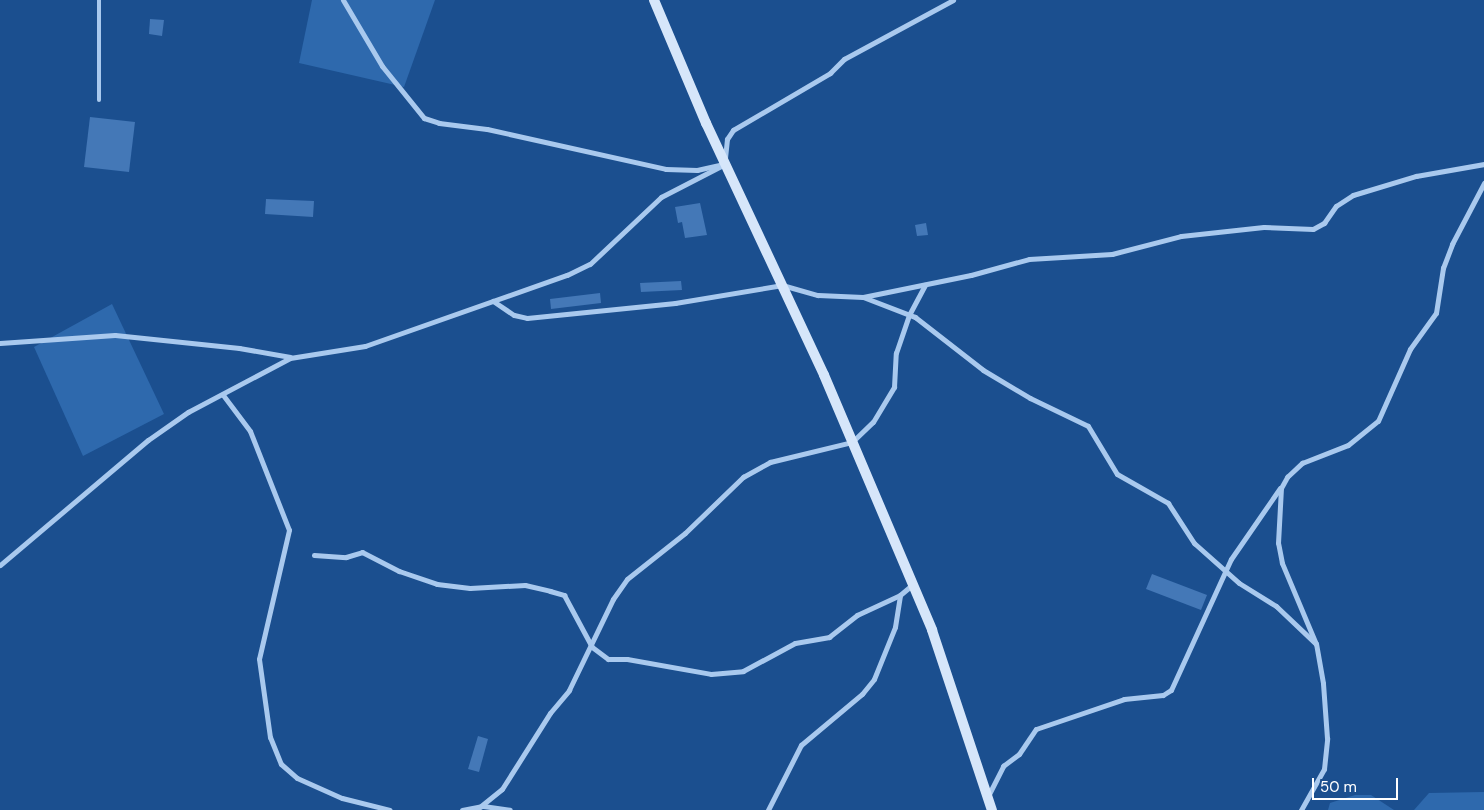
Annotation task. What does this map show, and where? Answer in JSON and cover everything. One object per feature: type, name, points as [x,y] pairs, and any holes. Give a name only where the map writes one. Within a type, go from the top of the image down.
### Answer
[{"type":"street","points":[[343,0],[382,66],[424,118],[439,123],[486,129],[666,169],[697,170],[725,164]]},
{"type":"street","points":[[654,0],[725,164],[782,285],[852,442],[932,630],[992,810]]},
{"type":"street","points":[[725,164],[727,139],[733,130],[830,73],[844,59],[953,0]]},
{"type":"street","points":[[0,565],[148,440],[188,412],[290,358],[365,346],[590,264],[661,197],[725,164]]},
{"type":"street","points":[[492,301],[514,315],[527,318],[675,303],[782,285],[818,295],[863,297],[925,285],[1029,260],[1112,254],[1181,236],[1264,227],[1312,229],[1324,223],[1336,206],[1353,195],[1416,176],[1484,164]]},
{"type":"street","points":[[988,796],[1003,766],[1019,754],[1036,729],[1124,699],[1163,695],[1171,690],[1224,572],[1287,477],[1302,463],[1348,445],[1378,421],[1410,349],[1436,312],[1444,268],[1452,244],[1484,183]]},
{"type":"street","points":[[476,810],[502,789],[550,713],[568,690],[592,648],[613,599],[627,579],[685,533],[742,477],[770,462],[852,442],[874,422],[891,393],[896,353],[909,315],[925,285]]},
{"type":"street","points":[[863,297],[909,315],[983,370],[1030,398],[1088,426],[1117,474],[1168,503],[1194,544],[1224,572],[1276,606],[1316,644]]},
{"type":"street","points":[[0,343],[115,335],[239,348],[290,358]]},
{"type":"street","points":[[223,395],[250,431],[289,530],[259,659],[270,737],[281,764],[297,778],[342,798],[390,810]]},
{"type":"street","points":[[1281,488],[1278,543],[1316,644],[1323,683],[1327,738],[1324,769],[1301,810]]},
{"type":"street","points":[[314,556],[346,557],[362,552],[437,584],[470,588],[525,585],[564,595],[592,648],[608,659],[627,659],[711,674],[743,671],[796,643],[829,637],[857,615],[900,595],[912,585]]},
{"type":"street","points":[[768,810],[800,745],[862,694],[874,679],[895,627],[900,595]]},
{"type":"street","points":[[462,810],[483,806],[510,810]]},
{"type":"lane","points":[[99,0],[99,100]]},
{"type":"shaded area","points":[[312,0],[435,0],[404,87],[299,63]]},
{"type":"shaded area","points":[[112,304],[164,414],[83,456],[34,347]]},
{"type":"shaded area","points":[[1484,792],[1484,810],[1414,810],[1429,793]]},
{"type":"shaded area","points":[[1355,795],[1371,795],[1394,810],[1328,810],[1330,803]]},
{"type":"building","points":[[150,19],[164,20],[162,36],[149,34]]},
{"type":"building","points":[[90,117],[135,122],[129,172],[84,167]]},
{"type":"building","points":[[266,199],[314,201],[313,217],[265,214]]},
{"type":"building","points":[[700,203],[707,235],[685,238],[682,222],[678,223],[675,207]]},
{"type":"building","points":[[926,223],[928,235],[917,236],[915,225]]},
{"type":"building","points":[[681,281],[682,290],[641,292],[640,283]]},
{"type":"building","points":[[600,293],[601,303],[551,309],[550,299]]},
{"type":"building","points":[[1152,574],[1207,595],[1201,610],[1146,589]]},
{"type":"building","points":[[478,736],[488,739],[479,772],[468,769]]}]
